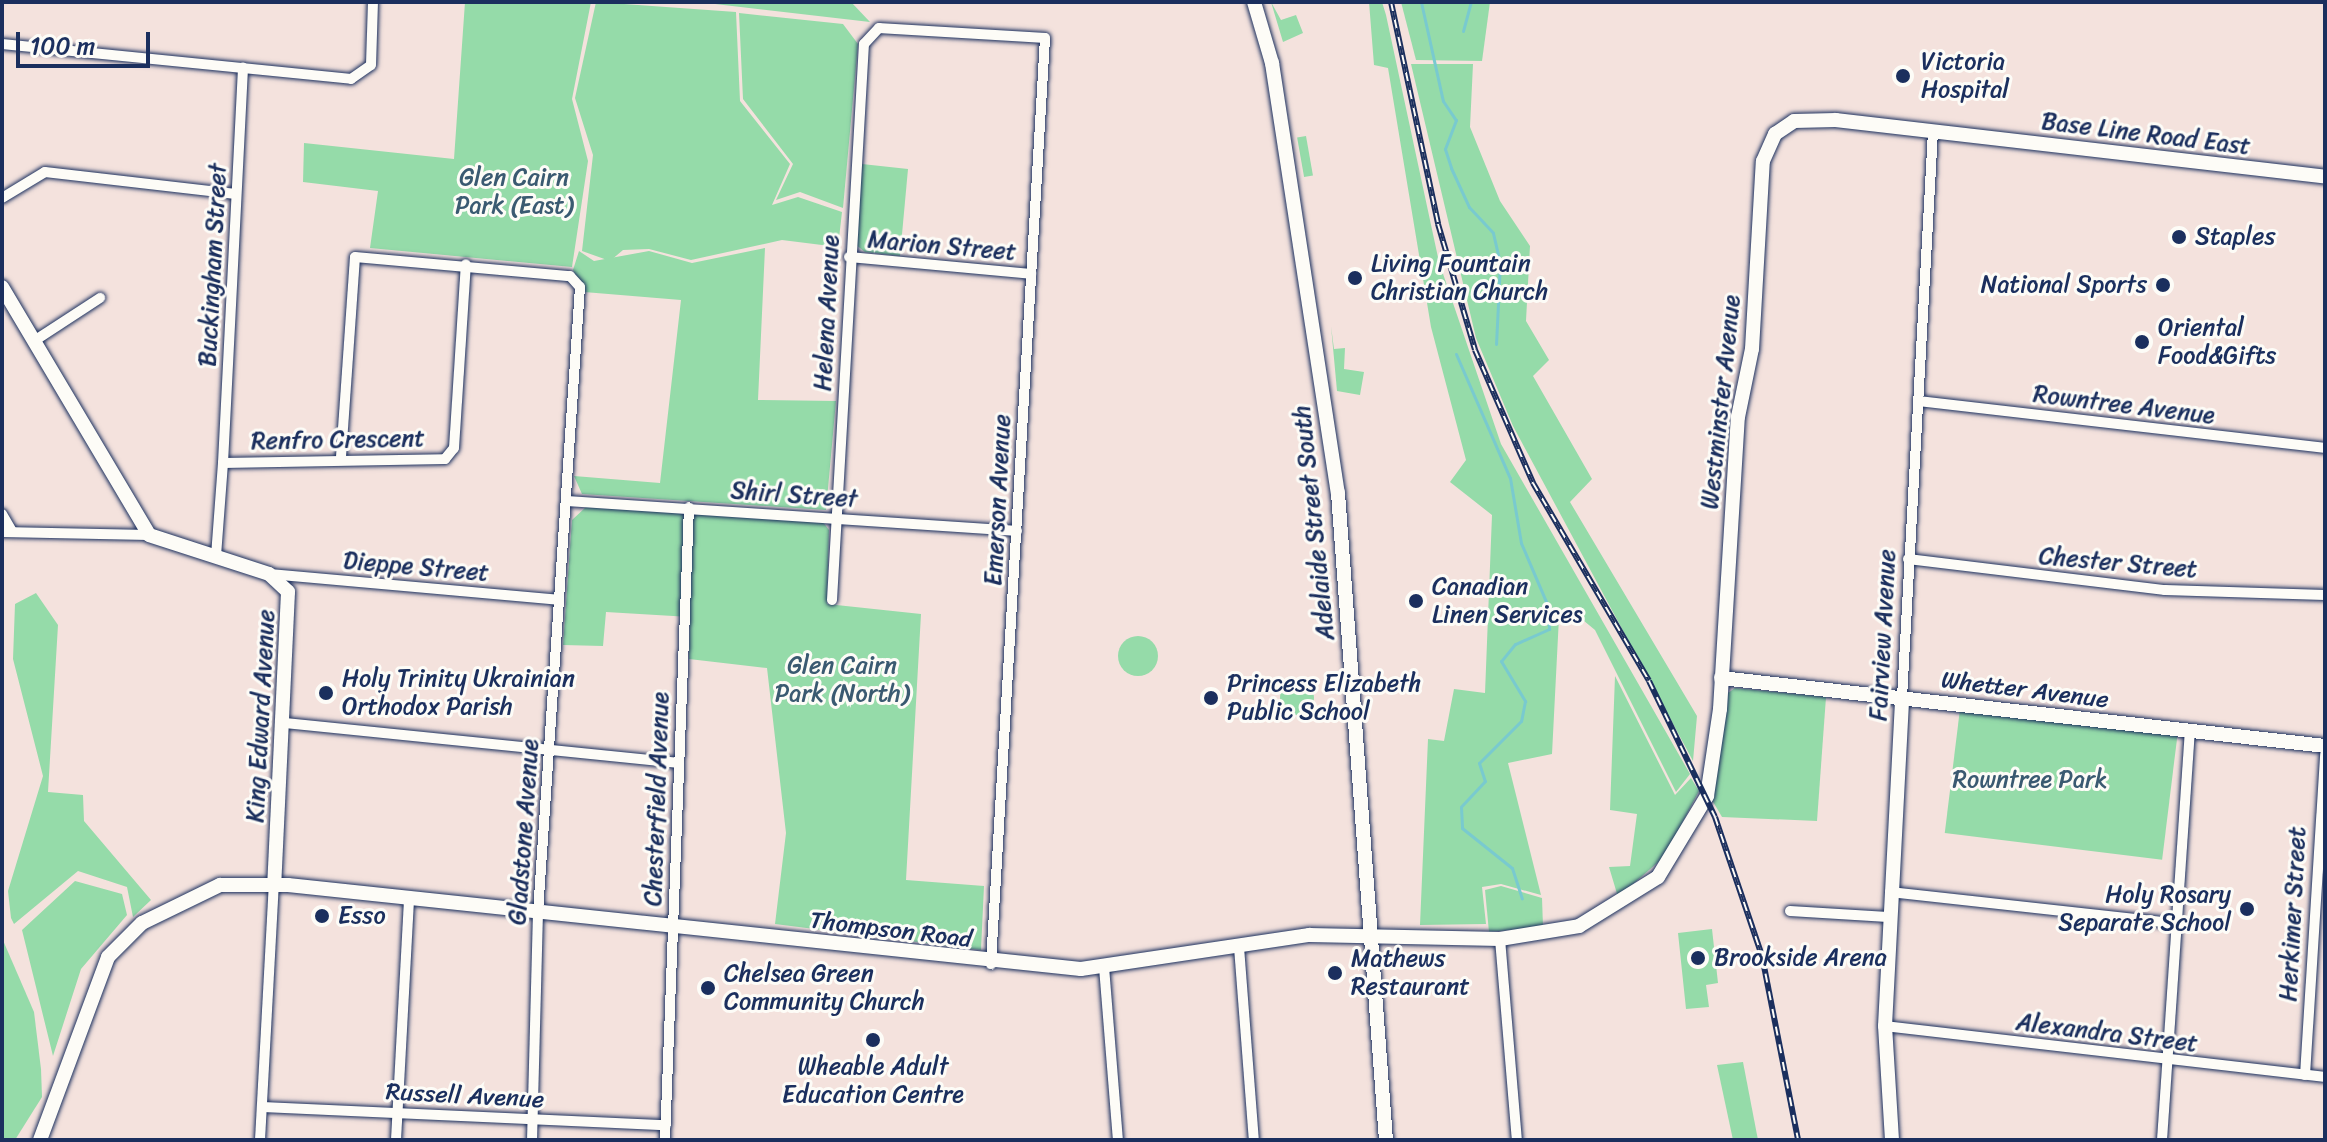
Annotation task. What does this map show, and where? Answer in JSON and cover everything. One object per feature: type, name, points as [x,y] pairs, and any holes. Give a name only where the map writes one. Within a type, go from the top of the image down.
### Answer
[{"type":"street","points":[[2,44],[363,77],[371,65],[373,2]]},
{"type":"street","name":"Adelaide Street South","points":[[1254,2],[1272,63],[1338,493],[1367,932],[1386,1140]]},
{"type":"street","name":"Emerson Avenue","points":[[872,29],[1045,38],[991,964]]},
{"type":"street","name":"Helena Avenue","points":[[832,600],[849,257],[864,44],[872,29]]},
{"type":"street","name":"Buckingham Street","points":[[223,463],[243,68]]},
{"type":"street","name":"Base Line Road East","points":[[1775,134],[1794,121],[1836,120],[2325,177]]},
{"type":"street","name":"Fairview Avenue","points":[[1892,1140],[1885,1026],[1888,917],[1933,131]]},
{"type":"street","name":"Westminster Avenue","points":[[1721,678],[1763,161],[1775,134]]},
{"type":"street","points":[[2,198],[45,172],[236,194]]},
{"type":"street","points":[[341,457],[355,257],[466,264]]},
{"type":"street","name":"Marion Street","points":[[849,257],[1031,274]]},
{"type":"street","name":"Renfro Crescent","points":[[216,556],[223,463],[341,457],[445,459],[454,448],[466,264]]},
{"type":"street","name":"Gladstone Avenue","points":[[466,264],[570,276],[580,287],[538,912],[532,1140]]},
{"type":"street","points":[[2,287],[149,535]]},
{"type":"street","points":[[34,341],[100,298]]},
{"type":"street","name":"Rowntree Avenue","points":[[1919,401],[2325,448]]},
{"type":"street","name":"Shirl Street","points":[[568,501],[1017,531]]},
{"type":"street","name":"Chesterfield Avenue","points":[[665,1140],[677,927],[669,913],[689,507]]},
{"type":"street","points":[[2,514],[7,531],[149,535],[269,574]]},
{"type":"street","name":"Chester Street","points":[[1908,559],[2165,590],[2325,595]]},
{"type":"street","name":"Dieppe Street","points":[[269,574],[559,600]]},
{"type":"street","name":"King Edward Avenue","points":[[260,1140],[291,612],[282,580],[269,574]]},
{"type":"street","name":"Thompson Road","points":[[40,1140],[108,957],[142,923],[182,898],[220,885],[274,884],[409,897],[991,964],[1104,967],[1367,932],[1500,939],[1579,926],[1658,877],[1707,796],[1721,678]]},
{"type":"street","name":"Whetter Avenue","points":[[1721,678],[2325,746]]},
{"type":"street","points":[[285,723],[677,763]]},
{"type":"street","points":[[2162,1140],[2170,1061],[2190,732]]},
{"type":"street","name":"Herkimer Street","points":[[2305,1075],[2325,755]]},
{"type":"street","points":[[1890,892],[2178,924]]},
{"type":"street","points":[[396,1140],[409,897]]},
{"type":"street","points":[[1790,911],[1888,917]]},
{"type":"street","points":[[1500,939],[1517,1140]]},
{"type":"street","points":[[1239,947],[1254,1140]]},
{"type":"street","points":[[1104,967],[1118,1140]]},
{"type":"street","name":"Alexandra Street","points":[[1885,1026],[2325,1077]]},
{"type":"street","name":"Russell Avenue","points":[[262,1107],[666,1125]]},
{"type":"green space","name":"Glen Cairn Park (East)","points":[[465,2],[591,2],[572,99],[588,161],[572,267],[370,248],[378,191],[303,182],[304,143],[454,159]]},
{"type":"green space","points":[[596,2],[736,12],[740,101],[790,164],[772,205],[798,197],[842,212],[838,247],[782,240],[691,260],[649,249],[623,250],[610,261],[582,251],[593,155],[575,98]]},
{"type":"green space","points":[[698,2],[852,3],[870,22]]},
{"type":"green space","points":[[1271,2],[1281,20],[1296,15],[1303,33],[1283,42]]},
{"type":"green space","points":[[1369,2],[1382,2],[1386,15],[1439,262],[1501,444],[1690,774],[1676,792],[1595,630],[1572,611],[1559,617],[1552,754],[1508,763],[1541,895],[1501,884],[1482,887],[1486,924],[1420,925],[1428,739],[1444,741],[1454,689],[1485,693],[1492,515],[1450,482],[1466,460],[1431,327],[1388,68],[1374,65]]},
{"type":"green space","points":[[1401,2],[1490,2],[1482,61],[1416,60]]},
{"type":"green space","points":[[739,13],[843,24],[858,44],[843,208],[800,192],[776,200],[793,164],[743,99]]},
{"type":"green space","points":[[1411,64],[1473,64],[1470,127],[1500,201],[1530,246],[1526,321],[1549,360],[1533,376],[1592,479],[1570,502],[1697,716],[1693,761],[1513,426],[1476,338]]},
{"type":"green space","points":[[1306,136],[1313,175],[1304,177],[1297,138]]},
{"type":"green space","points":[[862,164],[908,169],[900,256],[865,252],[855,244]]},
{"type":"green space","points":[[765,248],[758,400],[836,401],[826,510],[582,494],[574,476],[660,483],[681,300],[584,292],[573,270],[579,251],[594,261],[649,251],[692,263]]},
{"type":"green space","points":[[1331,326],[1334,349],[1345,348],[1344,369],[1364,372],[1360,395],[1337,391]]},
{"type":"green space","name":"Glen Cairn Park (North)","points":[[586,507],[823,522],[829,530],[827,604],[921,614],[906,880],[984,886],[981,950],[775,924],[786,833],[767,668],[689,659],[690,617],[606,612],[603,646],[563,645],[572,520]]},
{"type":"green space","points":[[36,593],[58,625],[48,792],[83,795],[84,821],[151,900],[133,917],[127,887],[78,871],[14,924],[11,918],[8,891],[43,776],[13,659],[15,604]]},
{"type":"green space","points":[[1138,636],[1152,642],[1158,656],[1152,670],[1138,676],[1124,670],[1118,656],[1124,642]]},
{"type":"green space","points":[[1615,676],[1675,795],[1691,778],[1699,791],[1664,857],[1618,897],[1609,867],[1630,866],[1637,814],[1610,810]]},
{"type":"green space","points":[[1297,681],[1309,686],[1314,698],[1309,710],[1297,715],[1285,710],[1280,698],[1285,686]]},
{"type":"green space","points":[[1735,688],[1826,697],[1817,821],[1722,817],[1712,800],[1728,693]]},
{"type":"green space","name":"Rowntree Park","points":[[1960,709],[2177,736],[2162,860],[1945,833]]},
{"type":"green space","points":[[75,881],[122,894],[127,915],[81,969],[53,1056],[22,930]]},
{"type":"green space","points":[[1501,886],[1542,898],[1543,927],[1489,932],[1485,890]]},
{"type":"green space","name":"Brookside Arena","points":[[1712,929],[1718,983],[1706,985],[1709,1007],[1686,1009],[1678,933]]},
{"type":"green space","points":[[2,938],[34,1012],[41,1069],[42,1097],[15,1140],[2,1140]]},
{"type":"green space","points":[[1743,1062],[1758,1140],[1733,1140],[1717,1065]]},
{"type":"waterway","points":[[1421,2],[1443,101],[1456,120],[1445,149],[1469,207],[1493,233],[1500,263],[1496,344]]},
{"type":"waterway","points":[[1463,31],[1471,2]]},
{"type":"waterway","points":[[1456,354],[1510,478],[1521,543],[1547,604],[1549,629],[1515,644],[1501,661],[1525,701],[1521,721],[1479,763],[1485,781],[1461,807],[1462,828],[1512,868],[1522,898]]},
{"type":"railway","points":[[1391,2],[1438,224],[1475,350],[1533,483],[1649,681],[1715,817],[1762,956],[1798,1140]]},
{"type":"place","name":"Victoria Hospital","points":[[1903,76]]},
{"type":"place","name":"Staples","points":[[2179,237]]},
{"type":"place","name":"Living Fountain Christian Church","points":[[1355,278]]},
{"type":"place","name":"National Sports","points":[[2163,285]]},
{"type":"place","name":"Oriental Food&Gifts","points":[[2142,342]]},
{"type":"place","name":"Canadian Linen Services","points":[[1416,601]]},
{"type":"place","name":"Holy Trinity Ukrainian Orthodox Parish","points":[[326,693]]},
{"type":"place","name":"Princess Elizabeth Public School","points":[[1211,698]]},
{"type":"place","name":"Holy Rosary Separate School","points":[[2247,909]]},
{"type":"place","name":"Esso","points":[[322,916]]},
{"type":"place","name":"Brookside Arena","points":[[1698,958]]},
{"type":"place","name":"Mathews Restaurant","points":[[1335,973]]},
{"type":"place","name":"Chelsea Green Community Church","points":[[708,988]]},
{"type":"place","name":"Wheable Adult Education Centre","points":[[873,1040]]}]
